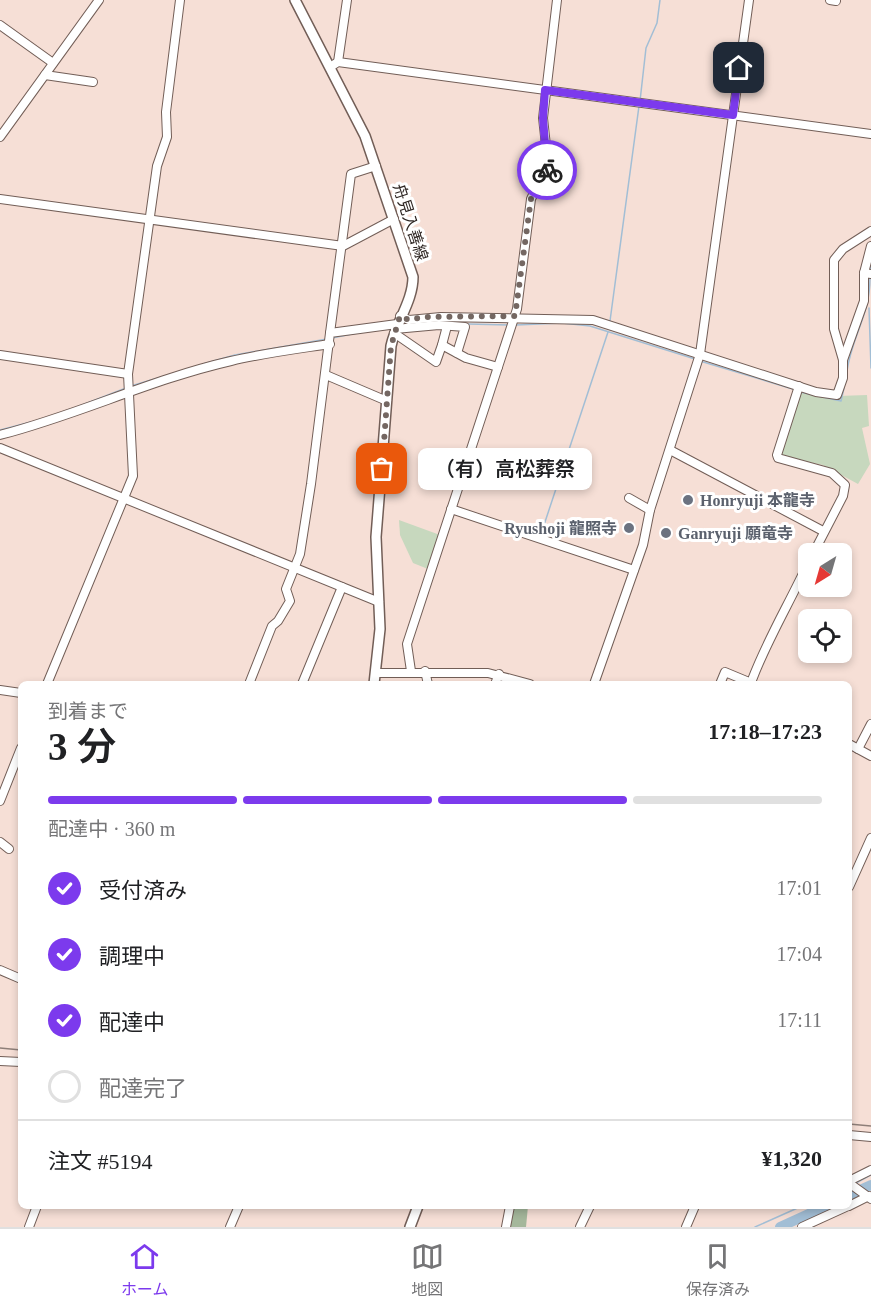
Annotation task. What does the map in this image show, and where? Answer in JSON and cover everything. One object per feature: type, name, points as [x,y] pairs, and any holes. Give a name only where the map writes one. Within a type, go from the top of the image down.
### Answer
[{"type":"main road","name":"舟見入善線","points":[[295,0],[334,65],[365,136],[413,277],[412,293],[396,326],[387,401],[376,537],[379,602],[375,681]]},
{"type":"main road","points":[[410,1227],[417,1209]]},
{"type":"street","points":[[0,137],[99,0]]},
{"type":"street","points":[[48,681],[133,476],[128,374],[157,166],[167,137],[166,112],[180,0]]},
{"type":"street","points":[[347,0],[334,65],[545,90],[871,134]]},
{"type":"street","points":[[411,671],[407,644],[515,316],[531,199],[548,164],[543,118],[557,0]]},
{"type":"street","points":[[595,681],[643,545],[650,510],[700,354],[749,0]]},
{"type":"street","points":[[0,25],[53,63]]},
{"type":"street","points":[[45,75],[93,82]]},
{"type":"street","points":[[250,681],[273,626],[290,601],[286,589],[296,567],[311,484],[351,174],[376,166]]},
{"type":"street","points":[[0,199],[343,246],[394,219]]},
{"type":"street","points":[[396,326],[424,317],[515,316],[592,320],[799,386],[837,395],[843,378],[843,360],[834,329],[834,260],[843,249],[871,231]]},
{"type":"street","points":[[843,360],[864,301],[871,246]]},
{"type":"street","points":[[396,326],[436,362],[447,326]]},
{"type":"street","points":[[330,333],[396,326],[465,327],[457,353]]},
{"type":"street","points":[[0,435],[54,421],[129,392],[230,361],[330,344]]},
{"type":"street","points":[[442,345],[457,353],[498,367]]},
{"type":"street","points":[[0,355],[128,374]]},
{"type":"street","points":[[326,375],[387,401]]},
{"type":"street","points":[[799,386],[777,455],[782,461],[832,473],[845,485],[843,496],[818,543]]},
{"type":"street","points":[[0,448],[379,602]]},
{"type":"street","points":[[670,450],[823,531]]},
{"type":"street","points":[[629,498],[650,510]]},
{"type":"street","points":[[451,509],[634,570]]},
{"type":"street","points":[[750,681],[764,648],[782,620],[798,585]]},
{"type":"street","points":[[303,681],[342,587]]},
{"type":"street","points":[[425,671],[427,681]]},
{"type":"street","points":[[376,673],[425,671],[499,674],[521,681]]},
{"type":"street","points":[[721,681],[725,672],[747,681]]},
{"type":"street","points":[[496,681],[499,674]]},
{"type":"street","points":[[0,690],[18,693]]},
{"type":"street","points":[[858,749],[871,724]]},
{"type":"street","points":[[852,746],[871,756]]},
{"type":"street","points":[[0,801],[18,764]]},
{"type":"street","points":[[852,880],[871,838]]},
{"type":"street","points":[[0,842],[9,849]]},
{"type":"street","points":[[0,970],[18,978]]},
{"type":"street","points":[[0,1061],[18,1062]]},
{"type":"street","points":[[852,1135],[871,1137]]},
{"type":"street","points":[[852,1181],[871,1170]]},
{"type":"street","points":[[852,1185],[868,1197],[852,1205]]},
{"type":"street","points":[[29,1227],[36,1209]]},
{"type":"street","points":[[230,1227],[238,1209]]},
{"type":"street","points":[[506,1227],[509,1209]]},
{"type":"street","points":[[580,1227],[589,1209]]},
{"type":"street","points":[[686,1227],[693,1209]]},
{"type":"street","points":[[802,1227],[842,1209]]},
{"type":"green space","points":[[801,389],[838,396],[867,395],[869,426],[862,428],[870,464],[858,484],[823,465],[780,456]]},
{"type":"green space","points":[[399,520],[440,535],[428,569],[413,563],[400,535]]},
{"type":"green space","points":[[511,1209],[528,1209],[526,1227],[508,1227]]},
{"type":"waterway","points":[[640,101],[646,48],[657,23],[660,0]]},
{"type":"waterway","points":[[610,321],[639,106]]},
{"type":"waterway","points":[[870,270],[871,262]]},
{"type":"waterway","points":[[847,371],[867,303],[870,278]]},
{"type":"waterway","points":[[869,308],[871,368]]},
{"type":"waterway","points":[[516,325],[562,323],[590,326],[695,359]]},
{"type":"waterway","points":[[468,324],[509,325]]},
{"type":"waterway","points":[[332,338],[362,332]]},
{"type":"waterway","points":[[542,531],[608,332]]},
{"type":"waterway","points":[[203,364],[235,355],[327,339]]},
{"type":"waterway","points":[[700,361],[796,390]]},
{"type":"waterway","points":[[131,386],[195,367]]},
{"type":"waterway","points":[[72,409],[126,388]]},
{"type":"waterway","points":[[800,392],[841,401],[844,388]]},
{"type":"waterway","points":[[0,430],[31,422]]},
{"type":"waterway","points":[[856,1183],[871,1175]]},
{"type":"waterway","points":[[852,1194],[871,1185]]},
{"type":"waterway","points":[[755,1227],[795,1209]]},
{"type":"waterway","points":[[780,1227],[819,1209]]},
{"type":"railway","points":[[0,1048],[18,1050]]},
{"type":"railway","points":[[852,1124],[871,1126]]},
{"type":"way so far","points":[[382,469],[391,346],[400,316],[406,320],[441,316],[466,319],[515,316],[531,199],[547,170]]},
{"type":"place","name":"（有）高松葬祭","points":[[382,469]]},
{"type":"place","name":"Honryuji 本龍寺","points":[[688,500]]},
{"type":"place","name":"Ryushoji 龍照寺","points":[[629,528]]},
{"type":"place","name":"Ganryuji 願竜寺","points":[[666,533]]},
{"type":"route","points":[[547,170],[543,118],[545,90],[733,115],[739,68]]}]
